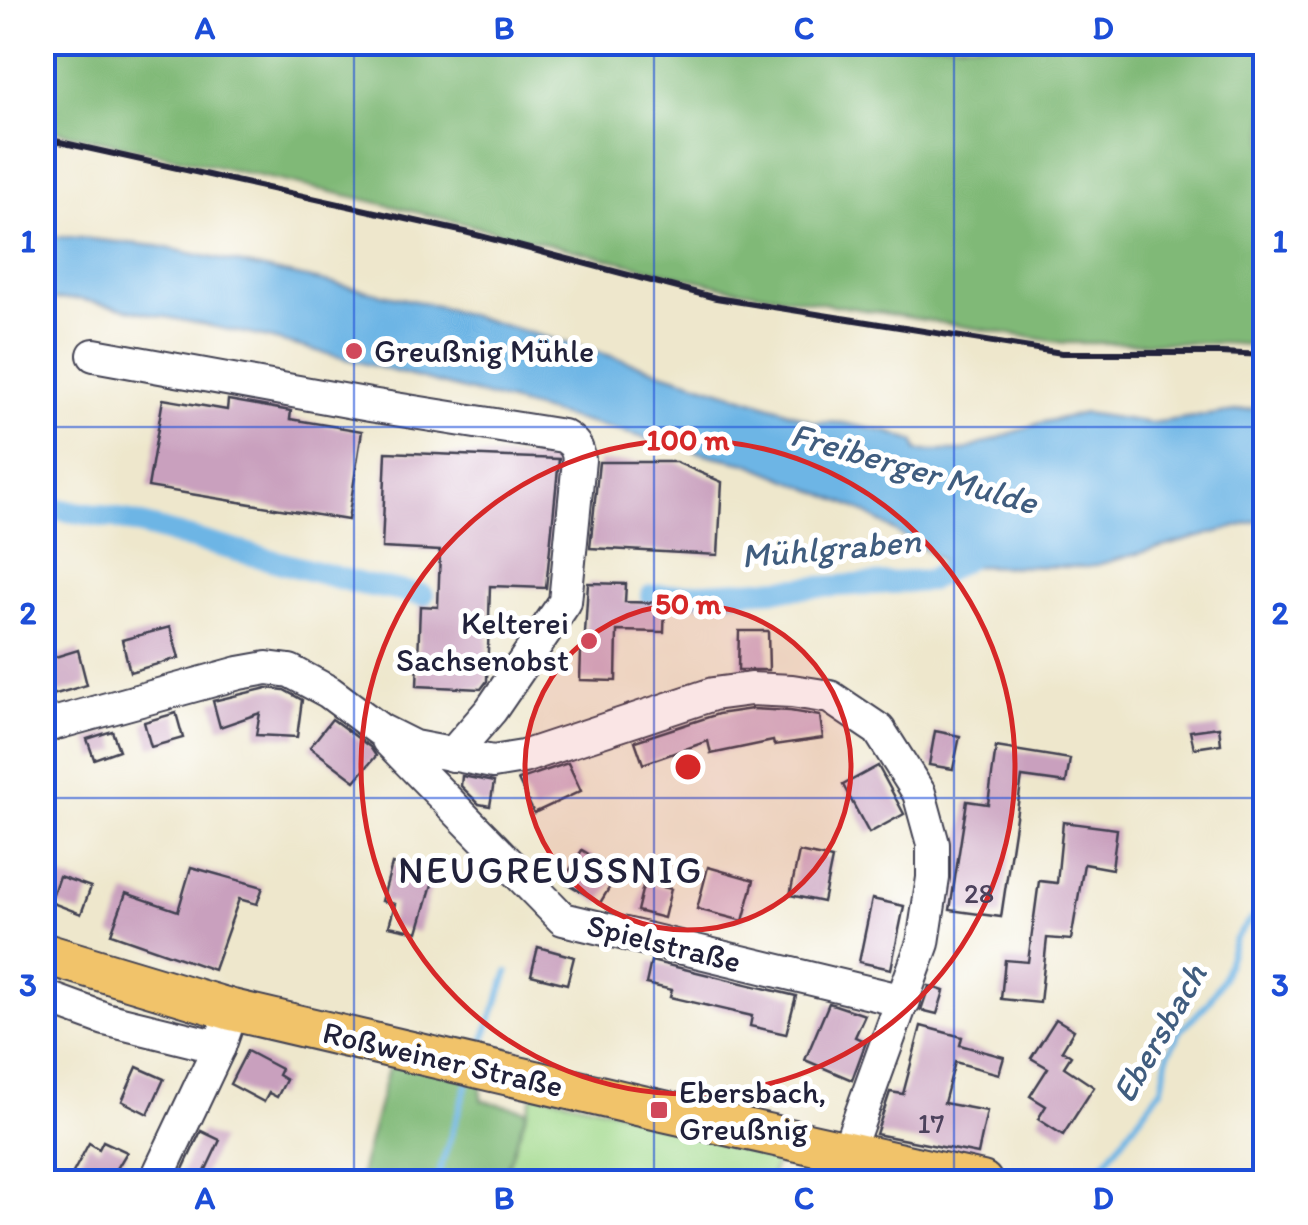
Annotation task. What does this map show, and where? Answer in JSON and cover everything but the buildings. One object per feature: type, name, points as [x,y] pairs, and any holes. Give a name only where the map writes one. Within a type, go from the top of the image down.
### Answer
[{"type":"main road","name":"Roßweiner Straße","points":[[42,952],[232,1010],[859,1164],[982,1182]]},
{"type":"street","points":[[94,355],[564,436],[572,441],[579,460],[566,602],[490,710],[452,755]]},
{"type":"street","points":[[42,727],[267,668],[290,672],[328,692],[380,730],[414,747],[493,762],[524,757],[713,694],[792,690],[830,696],[879,730],[919,793],[933,844],[933,878],[923,943],[862,1110],[859,1164]]},
{"type":"street","name":"Spielstraße","points":[[380,730],[563,919],[904,1001]]},
{"type":"street","points":[[42,996],[105,1019],[219,1047]]},
{"type":"street","points":[[155,1182],[219,1047],[232,1010]]},
{"type":"green space","points":[[43,42],[1265,43],[1265,346],[1064,343],[725,287],[354,197],[43,128]]},
{"type":"green space","points":[[391,1058],[481,1080],[481,1100],[527,1110],[502,1182],[358,1182]]},
{"type":"green space","points":[[534,1092],[781,1149],[769,1182],[502,1182]]},
{"type":"water","name":"Freiberger Mulde","points":[[42,237],[157,246],[429,304],[601,353],[813,422],[888,432],[915,442],[917,451],[963,451],[1040,423],[1084,413],[1151,423],[1265,407],[1265,519],[1089,567],[951,566],[859,509],[747,463],[264,337],[78,299],[43,300]]},
{"type":"waterway","name":"Mühlgraben","points":[[42,507],[115,518],[365,585],[423,595]]},
{"type":"waterway","name":"Mühlgraben","points":[[651,596],[928,581],[977,552]]},
{"type":"waterway","name":"Ebersbach","points":[[1090,1182],[1162,1088],[1168,1054],[1181,1030],[1208,1003],[1223,978],[1235,939],[1266,907]]},
{"type":"waterway","points":[[479,1054],[508,972]]},
{"type":"waterway","points":[[436,1182],[469,1079]]},
{"type":"railway","points":[[42,138],[465,232],[716,298],[1062,353],[1266,355]]},
{"type":"place","name":"Greußnig Mühle","points":[[354,351]]},
{"type":"place","name":"Kelterei Sachsenobst","points":[[589,641]]},
{"type":"place","name":"Ebersbach, Greußnig","points":[[659,1110]]},
{"type":"district","name":"NEUGREUSSNIG","points":[[551,870]]}]
